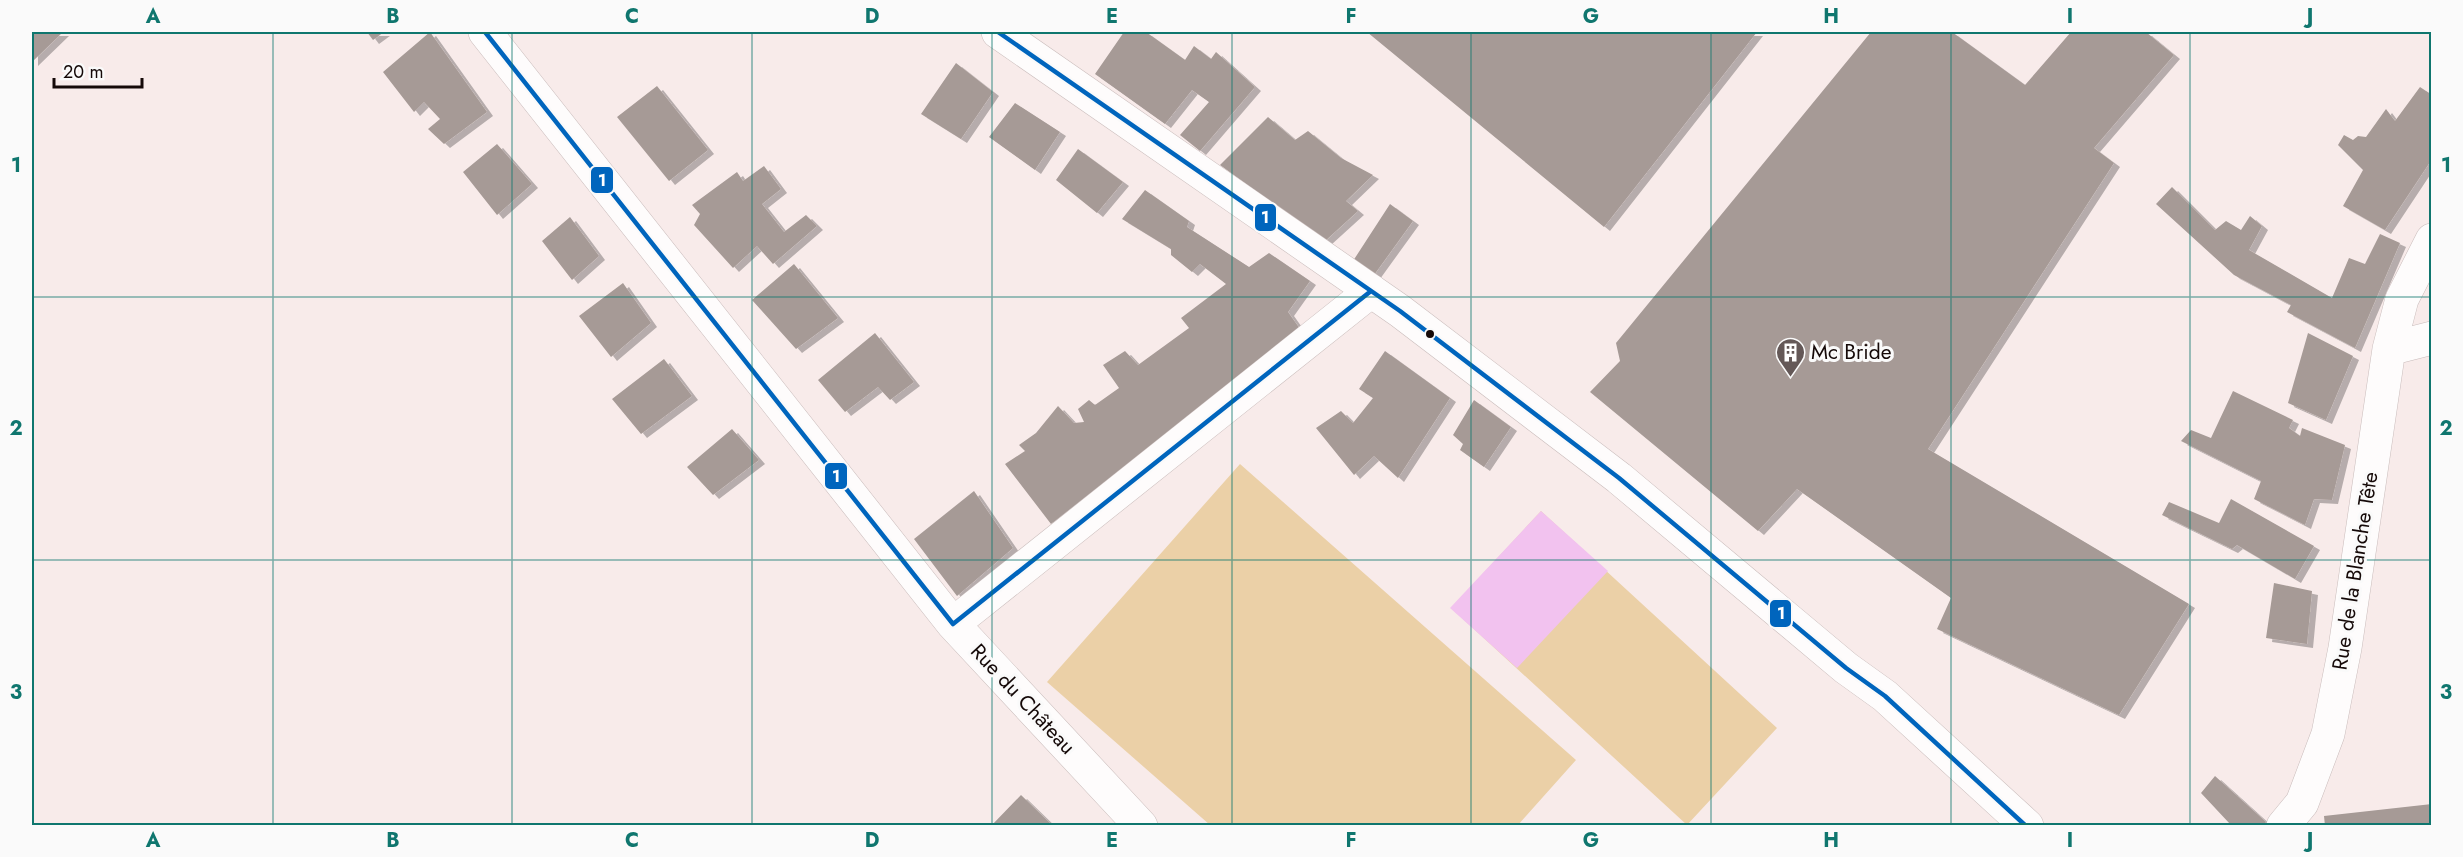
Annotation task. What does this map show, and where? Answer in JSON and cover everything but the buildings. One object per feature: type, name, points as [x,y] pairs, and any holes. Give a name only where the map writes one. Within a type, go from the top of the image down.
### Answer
[{"type":"street","name":"Rue du Château","points":[[485,32],[953,624],[1141,825]]},
{"type":"street","points":[[998,32],[1371,291],[1619,478],[1846,668],[1885,696],[2027,825]]},
{"type":"street","name":"Rue de la Blanche Tête","points":[[2283,825],[2302,803],[2328,734],[2345,648],[2389,349],[2402,299],[2432,240]]},
{"type":"street","points":[[953,624],[1371,291]]},
{"type":"street","points":[[2389,349],[2432,338]]},
{"type":"shaded area","points":[[1240,464],[1576,760],[1518,825],[1210,825],[1047,682]]},
{"type":"shaded area","points":[[1541,511],[1777,728],[1687,825],[1451,608]]},
{"type":"shaded area","points":[[1541,511],[1608,571],[1517,668],[1450,608]]},
{"type":"transit line","name":"1","points":[[485,32],[953,624]]},
{"type":"transit line","name":"1","points":[[998,32],[1400,311],[1619,478],[1846,668],[1885,696],[2026,826]]},
{"type":"transit line","name":"1","points":[[953,624],[1371,291]]},
{"type":"place","name":"Mc Bride","points":[[1790,378]]}]
